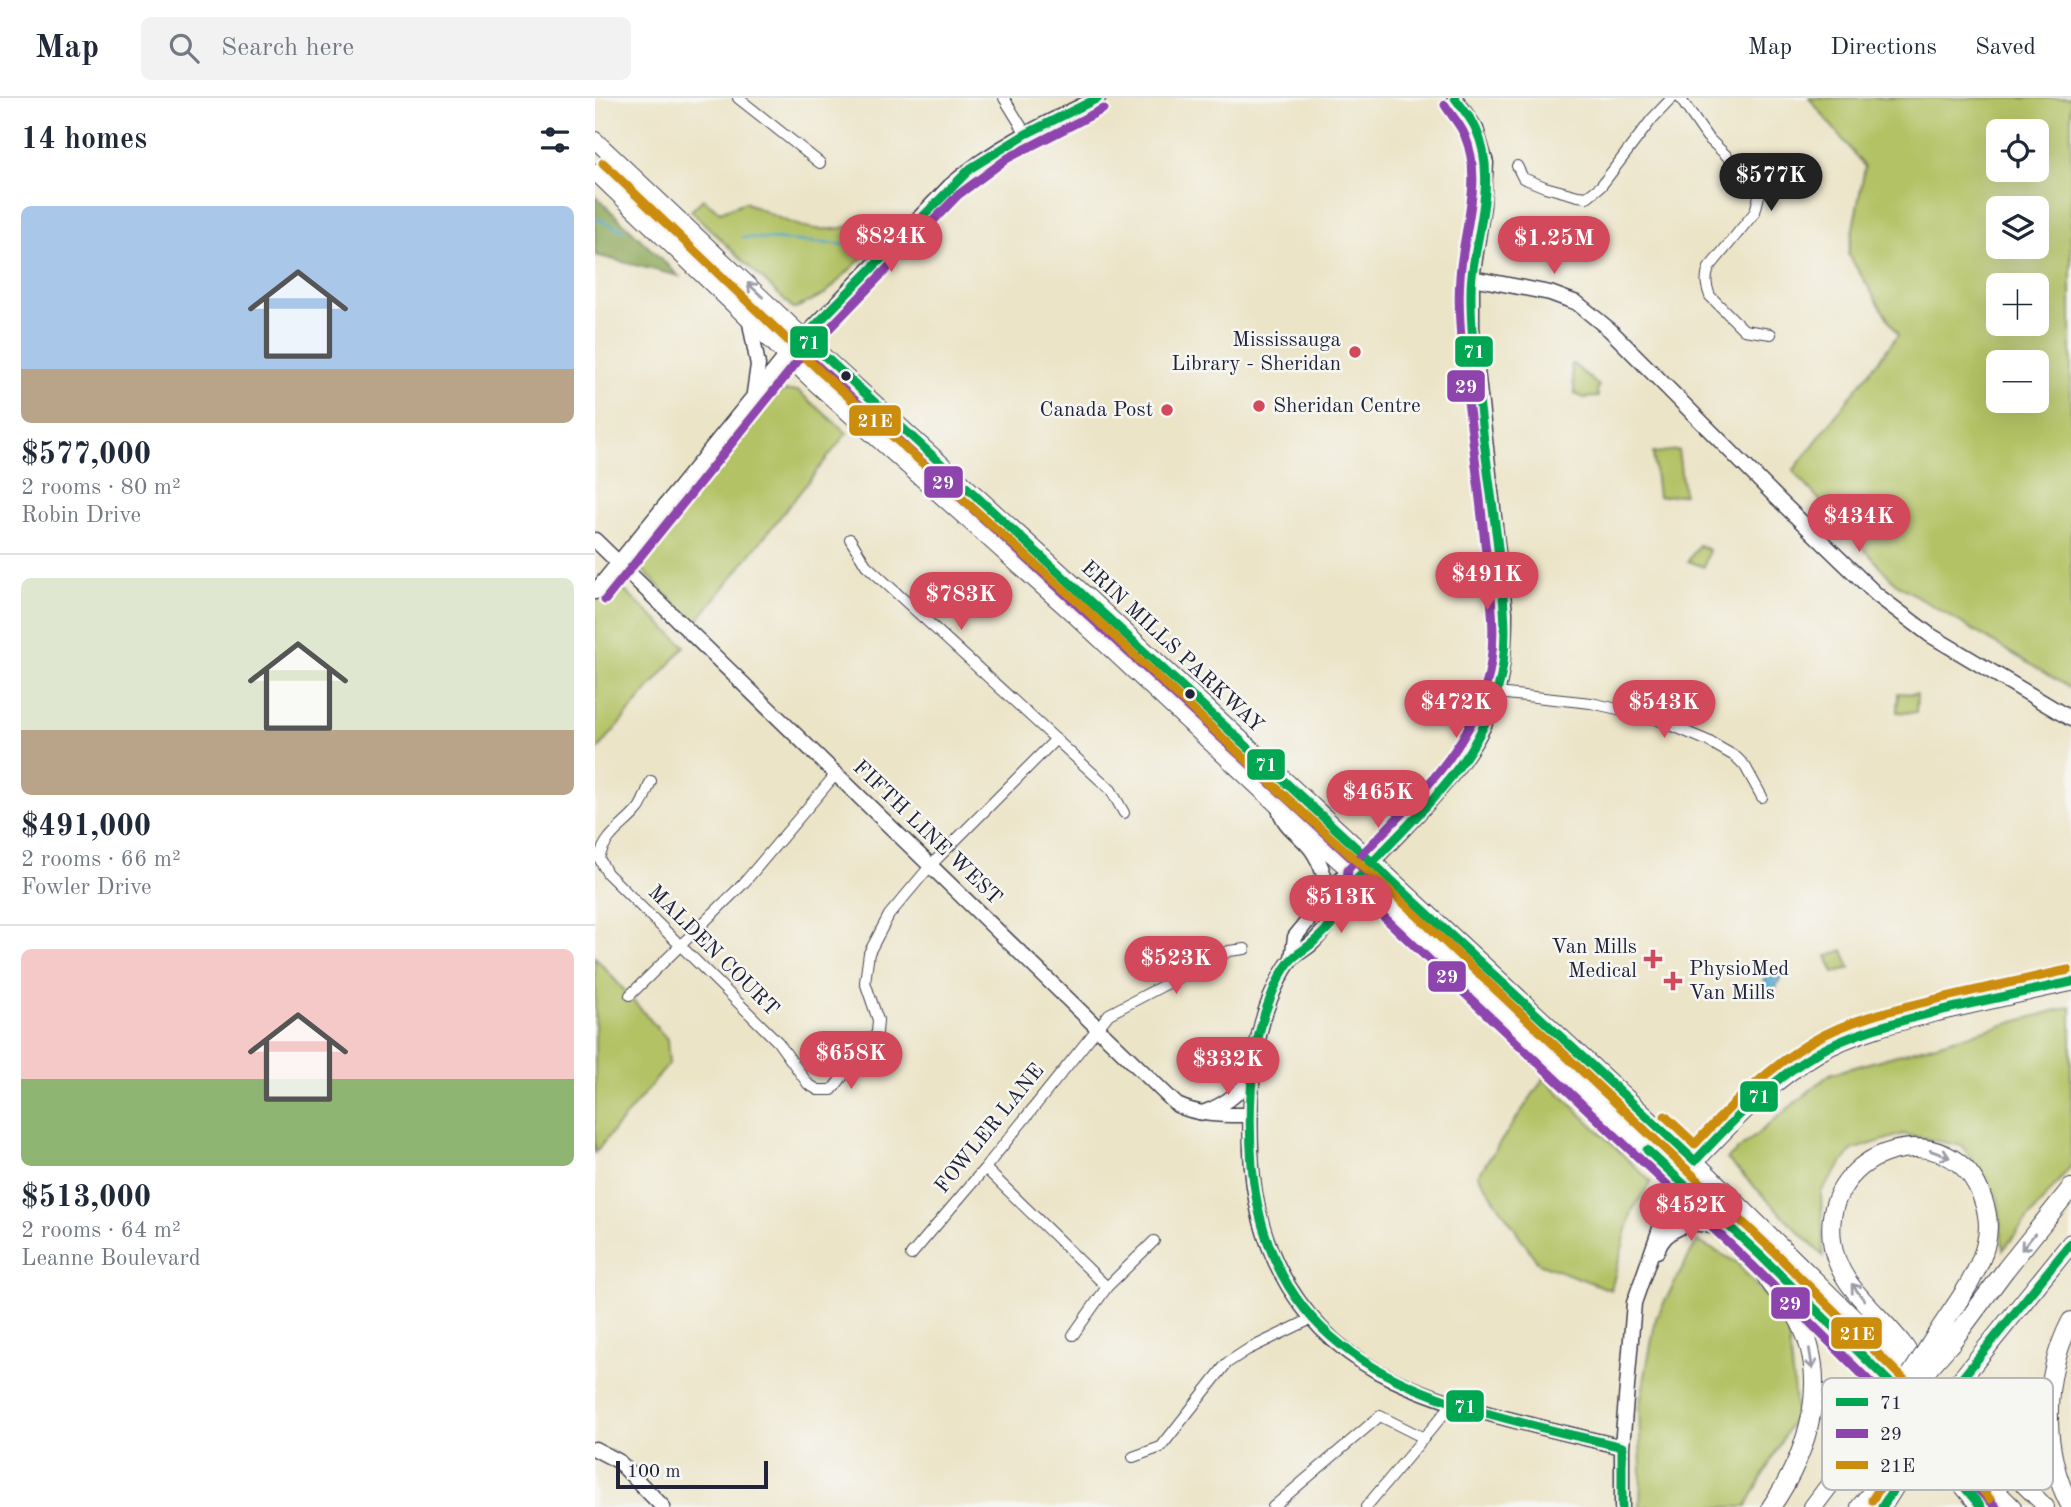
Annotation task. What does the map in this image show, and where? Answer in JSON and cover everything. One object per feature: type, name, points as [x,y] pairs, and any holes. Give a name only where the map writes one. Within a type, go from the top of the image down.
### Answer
[{"type":"highway","points":[[1695,1161],[1757,1098],[1820,1051],[1860,1034],[1908,1019],[2071,982]]},
{"type":"highway","points":[[1921,1378],[1915,1359],[1855,1290],[1840,1267],[1832,1242],[1831,1218],[1839,1193],[1850,1175],[1881,1153],[1902,1147],[1923,1148],[1949,1156],[1968,1171],[1980,1190],[1987,1209],[1989,1224],[1986,1245],[1977,1272],[1943,1339]]},
{"type":"highway","points":[[1909,1378],[2006,1269],[2071,1188]]},
{"type":"highway","points":[[1962,1378],[2071,1243]]},
{"type":"highway","points":[[1761,1256],[1764,1273],[1796,1316],[1808,1339],[1815,1394],[1808,1433],[1794,1468],[1771,1507]]},
{"type":"highway","points":[[2052,1378],[2053,1368],[2071,1321]]},
{"type":"highway","points":[[2053,1458],[2056,1473],[2071,1507]]},
{"type":"highway","points":[[1813,1507],[1826,1490]]},
{"type":"highway","points":[[1860,1507],[1877,1490]]},
{"type":"highway","points":[[1882,1507],[1890,1490]]},
{"type":"highway","points":[[1967,1490],[1981,1507]]},
{"type":"main road","name":"ERIN MILLS PARKWAY","points":[[595,140],[804,337],[1695,1161],[1913,1378]]},
{"type":"main road","name":"ERIN MILLS PARKWAY","points":[[595,172],[788,354],[815,383],[1064,606],[1358,877],[1761,1256],[1883,1378]]},
{"type":"main road","name":"ERIN MILLS PARKWAY","points":[[1996,1490],[2013,1507]]},
{"type":"main road","name":"ERIN MILLS PARKWAY","points":[[2028,1490],[2046,1507]]},
{"type":"street","points":[[739,98],[820,163]]},
{"type":"street","points":[[1004,98],[1026,134]]},
{"type":"street","points":[[595,592],[788,354],[950,186],[971,168],[1026,134],[1097,98]]},
{"type":"street","points":[[1292,958],[1312,943],[1356,890],[1358,877],[1464,761],[1486,722],[1497,693],[1504,654],[1504,612],[1472,327],[1472,278],[1483,206],[1486,163],[1476,128],[1455,98]]},
{"type":"street","points":[[1517,166],[1523,178],[1587,197],[1601,186],[1652,119],[1672,98]]},
{"type":"street","points":[[1680,98],[1707,137],[1755,183],[1760,192],[1755,212],[1709,268],[1705,279],[1710,296],[1744,330],[1771,334]]},
{"type":"street","points":[[1472,278],[1550,293],[1577,303],[1610,330],[1877,595],[1930,635],[2071,719]]},
{"type":"street","points":[[749,318],[758,365],[754,394]]},
{"type":"street","points":[[850,539],[866,565],[1111,790],[1124,813]]},
{"type":"street","name":"FIFTH LINE WEST","points":[[595,540],[1177,1105],[1204,1113],[1249,1115]]},
{"type":"street","points":[[1497,693],[1591,703],[1649,716],[1708,741],[1736,757],[1745,766],[1762,797]]},
{"type":"street","points":[[931,865],[1056,739]]},
{"type":"street","points":[[629,995],[743,884],[835,774]]},
{"type":"street","name":"MALDEN COURT","points":[[651,781],[640,807],[609,837],[599,858],[607,873],[778,1042],[808,1084],[818,1090],[832,1090],[877,1033],[879,1020],[866,982],[869,953],[889,915],[931,865]]},
{"type":"street","points":[[1278,806],[1282,820],[1315,855],[1323,871],[1328,895]]},
{"type":"street","points":[[1358,877],[1342,877],[1295,937],[1292,958],[1270,1000],[1258,1038],[1249,1115],[1252,1174],[1256,1206],[1264,1235],[1280,1273],[1311,1319],[1335,1342],[1394,1380],[1453,1403],[1622,1447]]},
{"type":"street","name":"FOWLER LANE","points":[[911,1255],[1109,1014],[1229,951],[1245,949]]},
{"type":"street","points":[[1204,1113],[1223,1106],[1255,1073]]},
{"type":"street","points":[[1622,1507],[1622,1447],[1633,1303],[1679,1180],[1695,1161]]},
{"type":"street","points":[[985,1168],[1107,1287]]},
{"type":"street","points":[[1637,1289],[1648,1275],[1659,1245],[1676,1228],[1701,1224],[1716,1228],[1736,1245],[1761,1256]]},
{"type":"street","points":[[1073,1335],[1107,1287],[1154,1241]]},
{"type":"street","points":[[1133,1457],[1161,1447],[1227,1363],[1247,1350],[1311,1319]]},
{"type":"street","points":[[1366,1507],[1453,1403]]},
{"type":"street","points":[[1273,1507],[1380,1416],[1425,1438]]},
{"type":"street","points":[[595,1449],[618,1461],[663,1507]]},
{"type":"green space","points":[[1809,98],[2071,98],[2071,689],[1895,583],[1793,471],[1898,335],[1848,254],[1865,167]]},
{"type":"green space","points":[[595,196],[679,276],[595,255]]},
{"type":"green space","points":[[703,199],[720,212],[745,202],[785,221],[811,228],[853,225],[877,243],[825,294],[794,309],[691,211]]},
{"type":"green space","points":[[1573,364],[1599,386],[1598,397],[1584,398],[1575,394]]},
{"type":"green space","points":[[783,391],[798,391],[847,433],[695,624],[631,558],[633,550],[758,406]]},
{"type":"green space","points":[[1678,450],[1684,494],[1658,497],[1653,453]]},
{"type":"green space","points":[[1699,545],[1709,550],[1704,567],[1688,561]]},
{"type":"green space","points":[[617,584],[685,646],[595,753],[595,597],[604,586]]},
{"type":"green space","points":[[1898,693],[1917,694],[1916,713],[1897,712]]},
{"type":"green space","points":[[1843,950],[1850,968],[1834,973],[1827,956]]},
{"type":"green space","points":[[595,957],[667,1039],[669,1064],[595,1153]]},
{"type":"green space","points":[[2071,1006],[2071,1166],[2003,1250],[1998,1198],[1962,1146],[1903,1134],[1852,1150],[1821,1192],[1823,1256],[1727,1159],[1830,1074]]},
{"type":"green space","points":[[1544,1078],[1651,1182],[1632,1211],[1611,1290],[1538,1263],[1478,1175]]},
{"type":"green space","points":[[1697,1241],[1736,1262],[1787,1321],[1796,1414],[1746,1507],[1640,1507],[1639,1408],[1656,1318]]},
{"type":"water","points":[[1770,969],[1782,974],[1772,997],[1760,991]]},
{"type":"waterway","points":[[595,218],[625,231]]},
{"type":"waterway","points":[[742,237],[862,246]]},
{"type":"transit line","name":"71","points":[[1098,98],[1026,134],[971,168],[804,337],[1695,1161],[1769,1088],[1801,1063],[1833,1045],[1861,1033],[1905,1020],[2071,982]]},
{"type":"transit line","name":"71","points":[[1358,877],[1419,814],[1457,769],[1487,719],[1502,673],[1505,635],[1503,596],[1471,308],[1472,275],[1486,183],[1485,164],[1476,129],[1455,98]]},
{"type":"transit line","name":"29","points":[[1445,105],[1465,136],[1473,171],[1471,206],[1460,277],[1460,321],[1490,586],[1492,655],[1485,689],[1461,740],[1445,764],[1408,808],[1348,869],[1347,882],[1752,1265],[1866,1378]]},
{"type":"transit line","name":"29","points":[[605,600],[797,362],[958,195],[1008,158],[1103,109]]},
{"type":"transit line","name":"21E","points":[[603,163],[823,374],[1081,605],[1409,908],[1769,1247],[1902,1378]]},
{"type":"transit line","name":"29","points":[[796,346],[1386,890]]},
{"type":"transit line","name":"71","points":[[1358,877],[1352,896],[1333,923],[1292,959],[1284,970],[1263,1019],[1254,1060],[1250,1102],[1252,1166],[1266,1238],[1294,1294],[1332,1338],[1380,1371],[1435,1396],[1495,1415],[1622,1447],[1622,1507]]},
{"type":"transit line","name":"21E","points":[[1665,1116],[1695,1144],[1764,1076],[1825,1034],[1870,1016],[2068,970]]},
{"type":"transit line","name":"71","points":[[1647,1150],[1761,1256],[1885,1378]]},
{"type":"transit line","name":"71","points":[[1962,1378],[2071,1243]]},
{"type":"transit line","name":"21E","points":[[1872,1500],[1878,1490]]},
{"type":"transit line","name":"71","points":[[1882,1507],[1893,1490]]},
{"type":"transit line","name":"71","points":[[1967,1490],[1981,1507]]},
{"type":"transit line","name":"29","points":[[1979,1490],[1996,1507]]},
{"type":"transit line","name":"21E","points":[[1983,1490],[1990,1499]]},
{"type":"place","name":"Mississauga Library - Sheridan","points":[[1355,352]]},
{"type":"place","name":"Sheridan Centre","points":[[1259,406]]},
{"type":"place","name":"Canada Post","points":[[1167,410]]},
{"type":"place","name":"Van Mills Medical","points":[[1653,959]]},
{"type":"place","name":"PhysioMed Van Mills","points":[[1673,981]]}]
